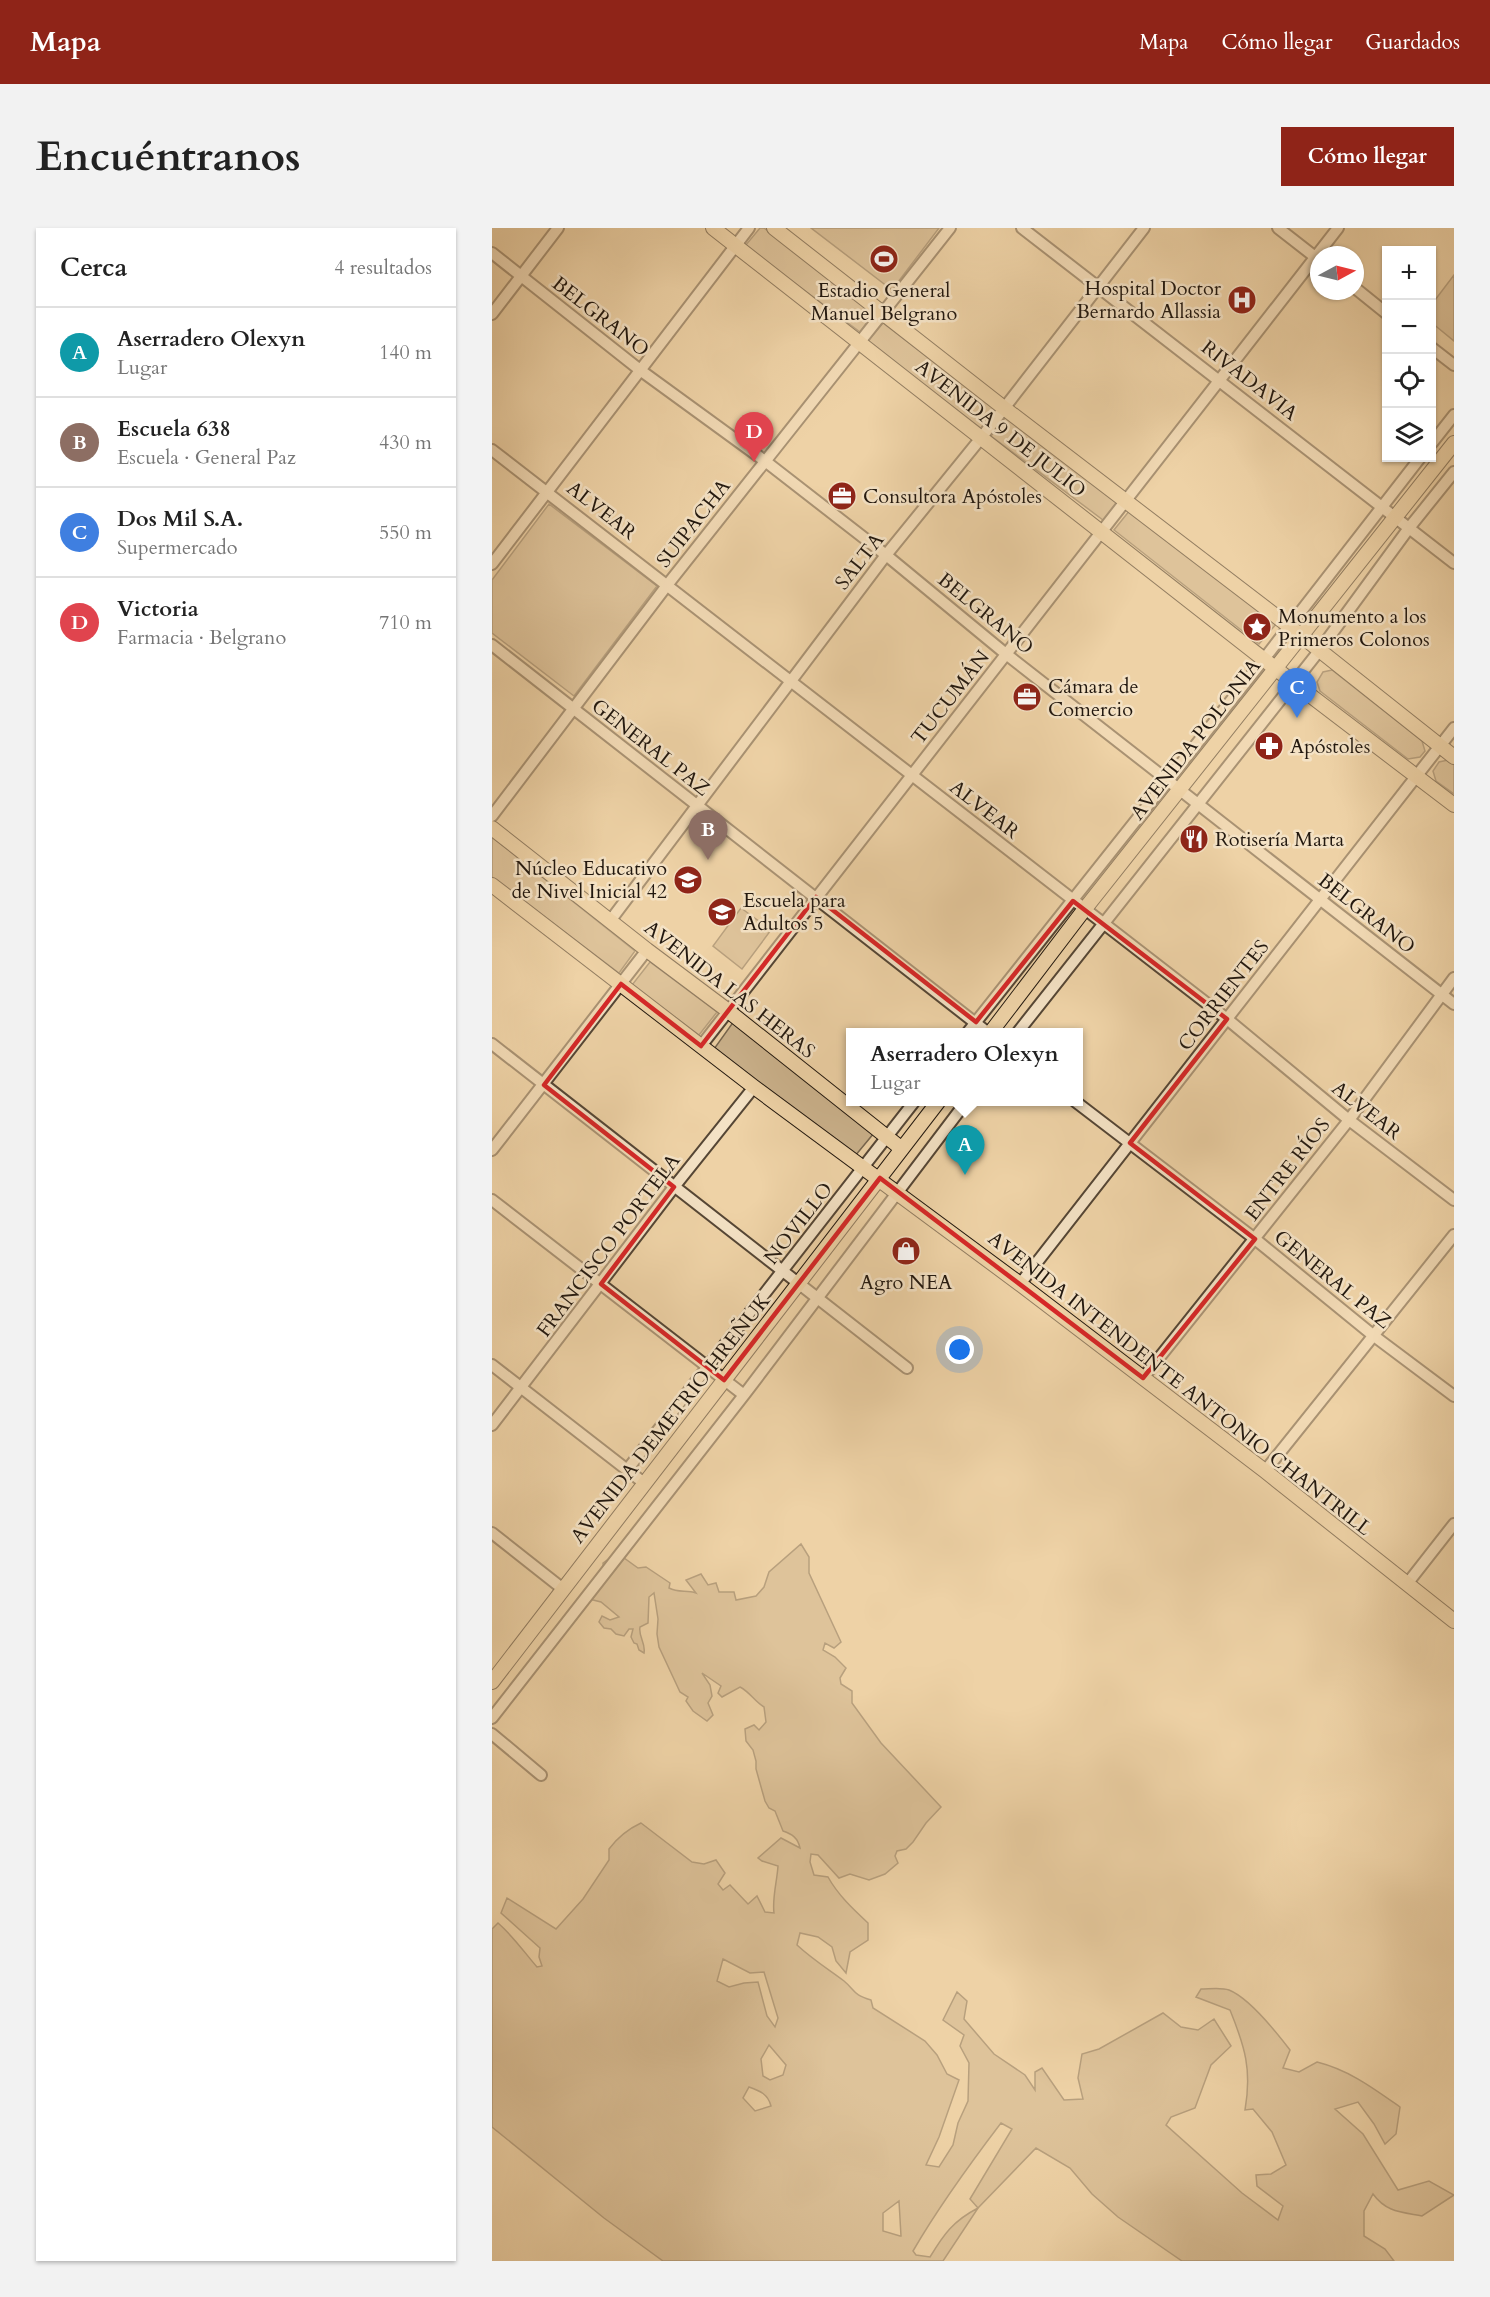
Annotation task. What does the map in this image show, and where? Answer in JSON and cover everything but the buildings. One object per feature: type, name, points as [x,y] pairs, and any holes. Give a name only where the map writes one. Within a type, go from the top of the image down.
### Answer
[{"type":"main road","name":"AVENIDA 9 DE JULIO","points":[[713,228],[1294,683],[1454,805]]},
{"type":"main road","name":"AVENIDA 9 DE JULIO","points":[[774,228],[882,314],[1289,626],[1454,757]]},
{"type":"main road","name":"AVENIDA POLONIA","points":[[992,1028],[1079,906],[1180,791],[1454,443]]},
{"type":"main road","name":"AVENIDA LAS HERAS","points":[[492,828],[846,1104]]},
{"type":"main road","points":[[492,885],[754,1087],[864,1167]]},
{"type":"main road","name":"AVENIDA LAS HERAS","points":[[848,1106],[902,1149]]},
{"type":"main road","points":[[880,1178],[934,1106]]},
{"type":"main road","name":"AVENIDA INTENDENTE ANTONIO CHANTRILL","points":[[864,1167],[1143,1378],[1454,1621]]},
{"type":"main road","name":"AVENIDA DEMETRIO HREÑUK","points":[[492,1682],[880,1178]]},
{"type":"street","points":[[492,314],[558,228]]},
{"type":"street","points":[[492,564],[749,228]]},
{"type":"street","name":"SUIPACHA","points":[[492,816],[668,584],[950,228]]},
{"type":"street","name":"RIVADAVIA","points":[[1022,228],[1454,562]]},
{"type":"street","name":"SALTA","points":[[610,921],[886,555],[1100,288],[1144,228]]},
{"type":"street","points":[[1278,228],[1310,253]]},
{"type":"street","name":"TUCUMÁN","points":[[1326,246],[1338,228]]},
{"type":"street","name":"BELGRANO","points":[[492,253],[640,370],[765,460],[886,555],[1006,654],[1454,1004]]},
{"type":"street","name":"TUCUMÁN","points":[[701,1046],[1103,532],[1219,379],[1310,268]]},
{"type":"street","points":[[1364,295],[1382,310]]},
{"type":"street","points":[[1436,352],[1454,365]]},
{"type":"street","points":[[1436,437],[1454,415]]},
{"type":"street","name":"ALVEAR","points":[[492,450],[1227,1019],[1348,1120],[1454,1200]]},
{"type":"street","name":"AVENIDA POLONIA","points":[[972,1028],[1079,906],[1167,780],[1417,462]]},
{"type":"street","points":[[1021,1028],[1319,651],[1409,528],[1454,472]]},
{"type":"street","name":"GENERAL PAZ","points":[[492,645],[983,1028]]},
{"type":"street","name":"CORRIENTES","points":[[1020,1284],[1454,728]]},
{"type":"street","points":[[492,1150],[647,950]]},
{"type":"street","name":"ENTRE RÍOS","points":[[1143,1378],[1256,1239],[1454,978]]},
{"type":"street","points":[[492,1044],[907,1368]]},
{"type":"street","name":"FRANCISCO PORTELA","points":[[492,1425],[674,1187],[754,1087]]},
{"type":"street","points":[[887,1137],[910,1106]]},
{"type":"street","points":[[492,1718],[744,1395],[962,1106]]},
{"type":"street","name":"GENERAL PAZ","points":[[1082,1106],[1256,1239],[1374,1336],[1454,1396]]},
{"type":"street","name":"NOVILLO","points":[[627,1470],[887,1137]]},
{"type":"street","points":[[492,1200],[744,1395]]},
{"type":"street","points":[[1265,1472],[1454,1235]]},
{"type":"street","points":[[492,1365],[644,1483]]},
{"type":"street","points":[[1407,1584],[1454,1524]]},
{"type":"street","points":[[492,1533],[563,1588]]},
{"type":"street","points":[[492,1734],[540,1775]]},
{"type":"highlighted area","points":[[816,897],[976,1022],[1073,901],[1227,1019],[1130,1143],[1255,1239],[1143,1378],[880,1178],[724,1380],[601,1284],[674,1187],[544,1085],[621,984],[701,1046]]},
{"type":"shaded area","points":[[760,228],[764,228],[874,313],[860,332],[745,246]]},
{"type":"shaded area","name":"Estadio General Manuel Belgrano","points":[[811,228],[939,228],[892,290]]},
{"type":"shaded area","points":[[1454,275],[1454,341],[1436,326],[1436,299]]},
{"type":"shaded area","points":[[883,323],[996,410],[982,429],[867,342]]},
{"type":"shaded area","points":[[1007,415],[1119,502],[1103,520],[991,436]]},
{"type":"shaded area","points":[[549,504],[657,586],[574,696],[492,633],[492,580]]},
{"type":"shaded area","points":[[1130,510],[1277,623],[1259,644],[1114,530]]},
{"type":"shaded area","points":[[1332,670],[1422,741],[1425,751],[1420,757],[1408,759],[1320,691],[1317,682],[1323,672]]},
{"type":"shaded area","points":[[1448,760],[1454,765],[1454,794],[1436,781],[1433,771],[1439,762]]},
{"type":"shaded area","points":[[492,837],[635,951],[619,973],[492,877]]},
{"type":"shaded area","points":[[741,908],[771,930],[742,969],[713,946]]},
{"type":"shaded area","points":[[650,962],[717,1012],[699,1035],[632,985]]},
{"type":"shaded area","points":[[734,1021],[874,1133],[855,1156],[714,1049]]},
{"type":"shaded area","points":[[801,1544],[809,1557],[809,1573],[841,1642],[834,1648],[825,1643],[823,1650],[835,1657],[846,1668],[840,1678],[841,1684],[852,1691],[852,1703],[881,1743],[941,1807],[906,1849],[897,1851],[895,1856],[898,1863],[885,1874],[869,1880],[850,1874],[839,1878],[818,1855],[811,1854],[810,1862],[814,1875],[828,1877],[841,1896],[868,1923],[868,1940],[850,1952],[846,1973],[836,1961],[832,1947],[818,1937],[800,1933],[797,1945],[858,1994],[871,2000],[873,2008],[925,2041],[937,2055],[947,2074],[959,2080],[939,2137],[926,2165],[939,2167],[953,2145],[958,2123],[968,2101],[969,2063],[960,2046],[964,2035],[943,2020],[957,1992],[967,2001],[964,2019],[994,2054],[1025,2075],[1035,2090],[1035,2072],[1042,2068],[1064,2100],[1083,2099],[1078,2078],[1082,2054],[1099,2049],[1163,2013],[1181,2027],[1198,2030],[1214,2019],[1231,2046],[1211,2065],[1195,2108],[1171,2117],[1166,2125],[1242,2193],[1278,2220],[1283,2206],[1257,2186],[1256,2175],[1271,2174],[1286,2165],[1272,2132],[1253,2109],[1245,2110],[1248,2083],[1246,2059],[1235,2023],[1230,2010],[1196,1997],[1201,1989],[1226,1989],[1237,1994],[1254,2008],[1290,2050],[1283,2068],[1299,2072],[1317,2062],[1329,2065],[1360,2080],[1400,2107],[1396,2134],[1385,2144],[1358,2102],[1335,2109],[1363,2134],[1398,2190],[1429,2181],[1454,2195],[1422,2216],[1389,2208],[1373,2194],[1364,2211],[1364,2236],[1385,2249],[1394,2261],[1182,2261],[1118,2217],[1092,2194],[1070,2168],[1036,2148],[978,2208],[943,2261],[663,2261],[604,2218],[492,2127],[492,1929],[498,1923],[537,1967],[542,1966],[539,1957],[540,1948],[501,1913],[507,1898],[556,1929],[583,1899],[609,1860],[609,1849],[612,1845],[641,1823],[692,1862],[704,1864],[716,1860],[725,1873],[718,1884],[723,1890],[730,1885],[748,1904],[757,1896],[765,1912],[774,1913],[778,1866],[758,1858],[781,1838],[800,1848],[794,1837],[783,1831],[775,1811],[769,1808],[765,1801],[753,1750],[746,1741],[745,1729],[754,1725],[759,1730],[766,1722],[764,1707],[740,1687],[722,1697],[718,1693],[721,1686],[702,1673],[710,1685],[712,1696],[708,1703],[713,1715],[707,1721],[693,1711],[686,1701],[688,1697],[680,1692],[659,1647],[654,1593],[649,1597],[648,1623],[640,1627],[644,1653],[639,1650],[631,1637],[633,1629],[629,1629],[624,1636],[604,1628],[599,1622],[602,1616],[610,1620],[619,1617],[601,1602],[589,1599],[604,1574],[603,1563],[617,1553],[638,1568],[646,1567],[670,1583],[669,1588],[672,1590],[696,1593],[686,1580],[701,1574],[708,1585],[716,1583],[719,1592],[734,1592],[736,1600],[756,1596],[764,1587],[769,1572]],"holes":[[[723,1959],[750,1973],[764,1972],[778,2018],[775,2027],[767,2016],[758,1982],[729,1987],[717,1981]],[[769,2045],[786,2065],[783,2075],[770,2080],[763,2076],[761,2059]],[[749,2087],[763,2093],[771,2106],[755,2111],[743,2098]],[[1001,2123],[1012,2129],[970,2199],[978,2208],[950,2229],[930,2257],[916,2255],[913,2251],[933,2218]],[[899,2201],[901,2236],[883,2231],[883,2213]]]},
{"type":"place","name":"Estadio General Manuel Belgrano","points":[[884,259]]},
{"type":"place","name":"Hospital Doctor Bernardo Allassia","points":[[1242,300]]},
{"type":"place","name":"Victoria","points":[[754,462]]},
{"type":"place","name":"Consultora Apóstoles","points":[[842,496]]},
{"type":"place","name":"Monumento a los Primeros Colonos","points":[[1257,627]]},
{"type":"place","name":"Cámara de Comercio","points":[[1027,697]]},
{"type":"place","name":"Dos Mil S.A.","points":[[1297,718]]},
{"type":"place","name":"Apóstoles","points":[[1269,746]]},
{"type":"place","name":"Rotisería Marta","points":[[1194,839]]},
{"type":"place","name":"Escuela 638","points":[[708,860]]},
{"type":"place","name":"Núcleo Educativo de Nivel Inicial 42","points":[[688,880]]},
{"type":"place","name":"Escuela para Adultos 5","points":[[722,912]]},
{"type":"place","name":"Aserradero Olexyn","points":[[965,1175]]},
{"type":"place","name":"Agro NEA","points":[[906,1251]]}]
